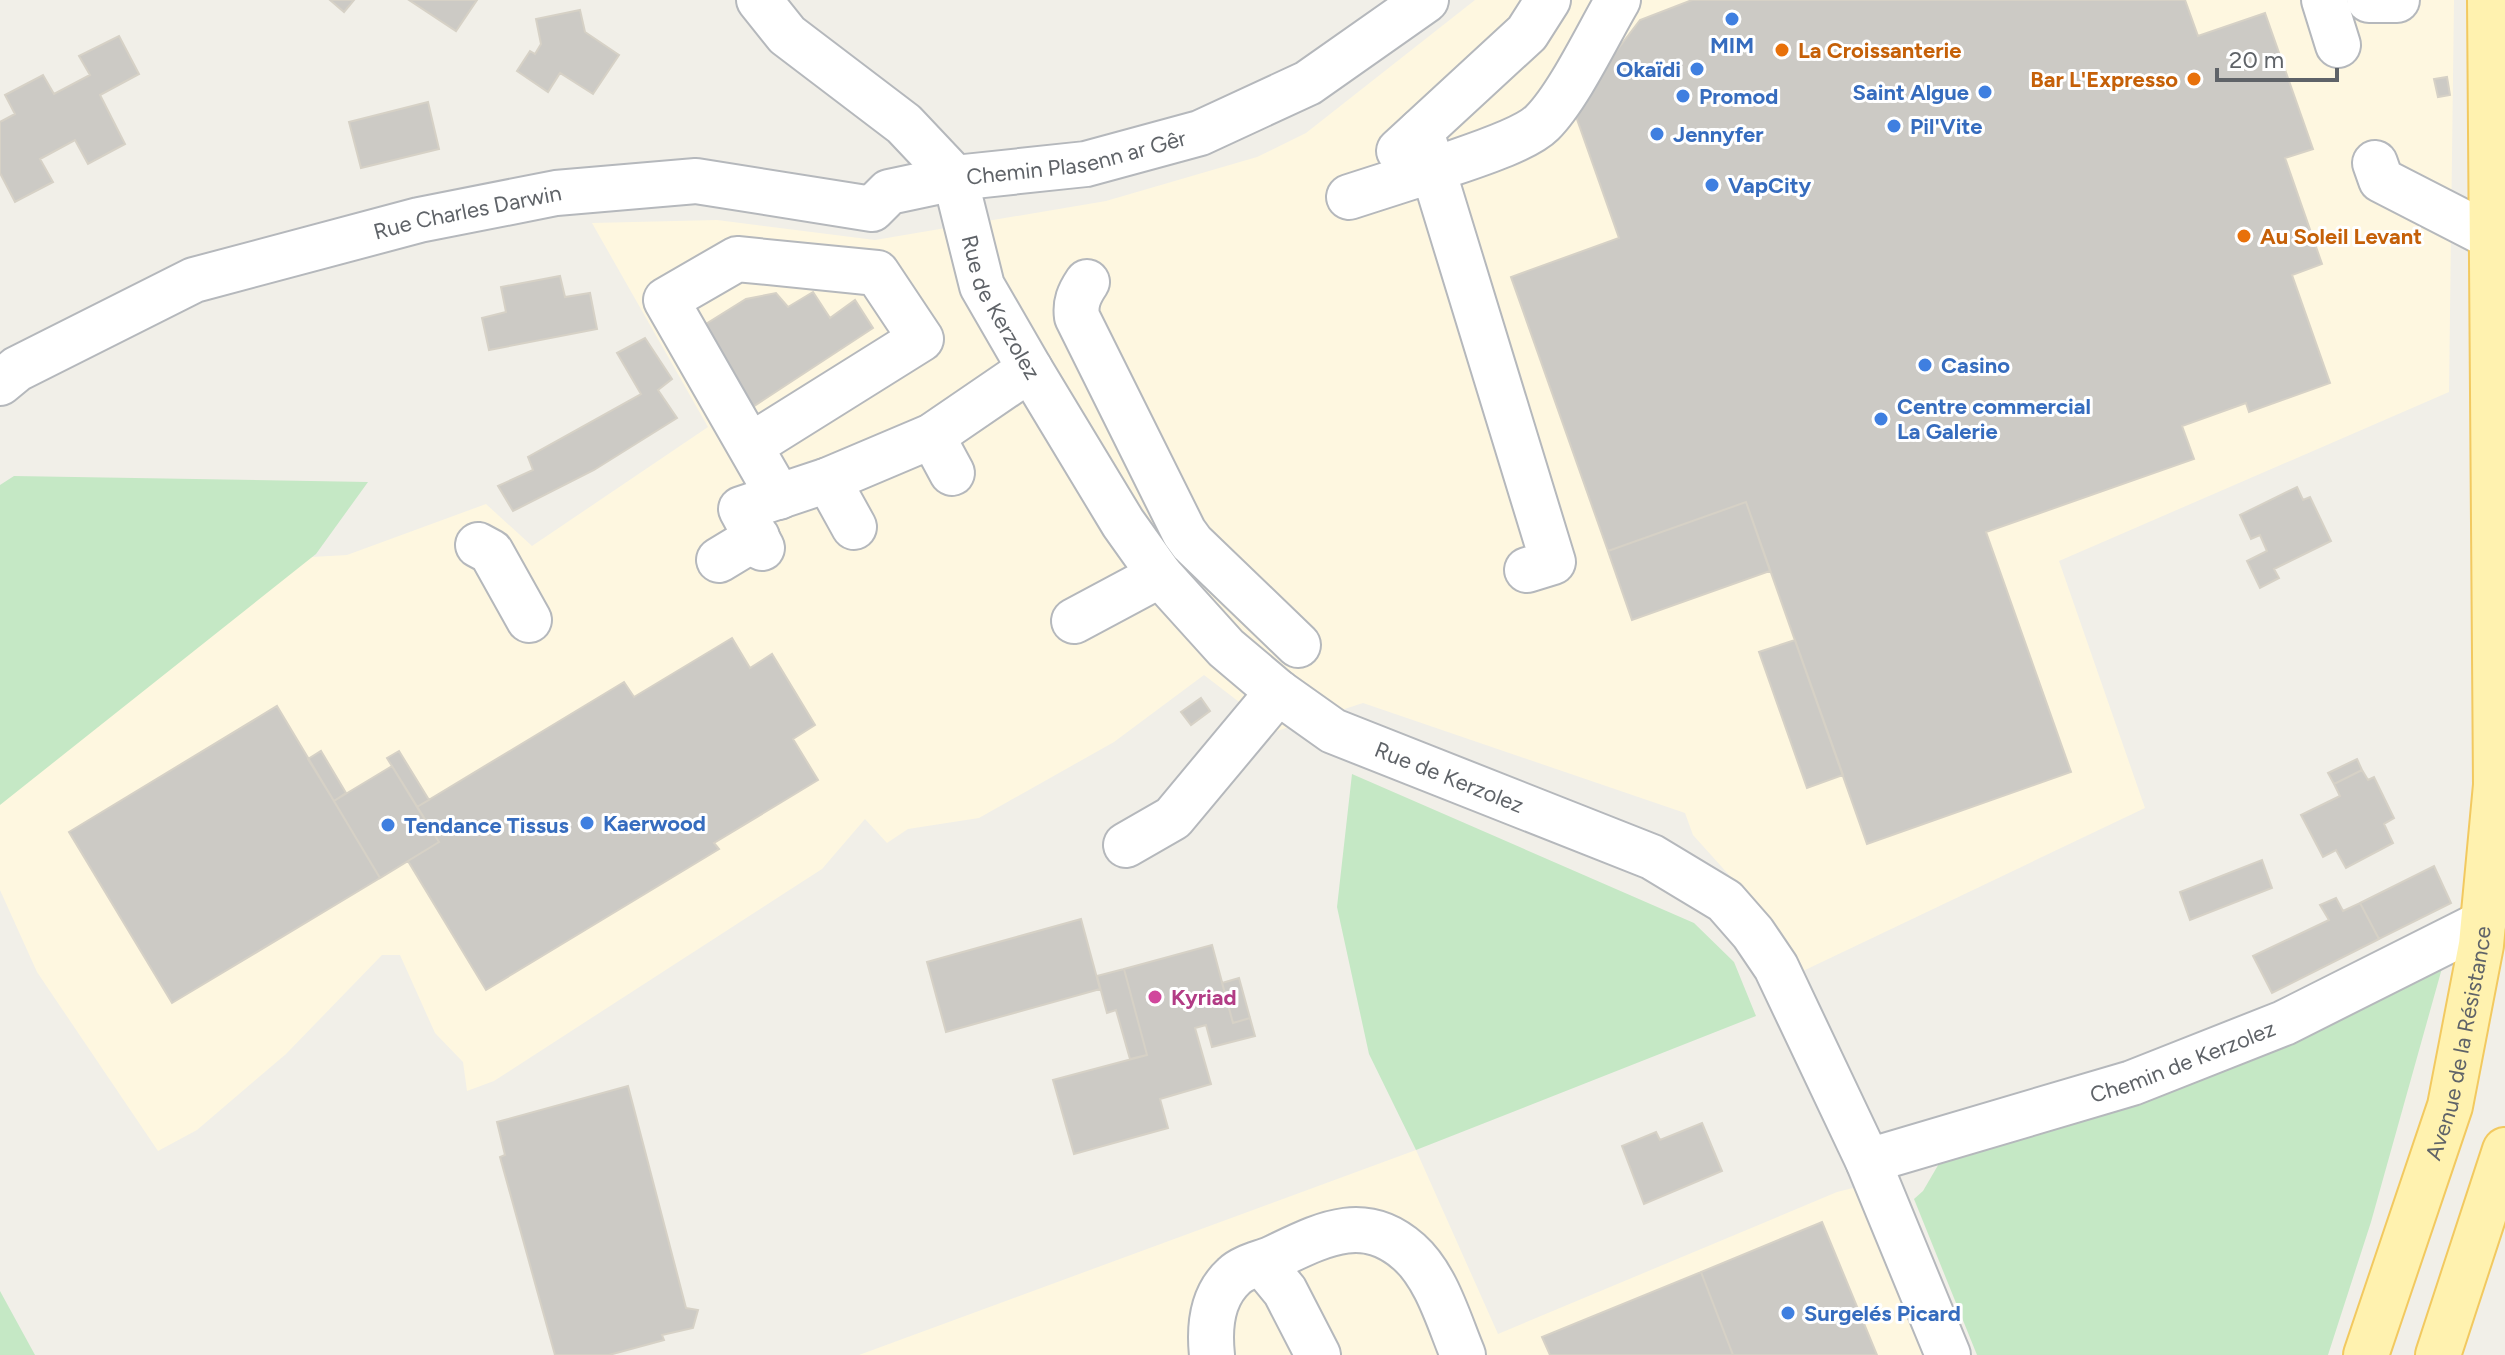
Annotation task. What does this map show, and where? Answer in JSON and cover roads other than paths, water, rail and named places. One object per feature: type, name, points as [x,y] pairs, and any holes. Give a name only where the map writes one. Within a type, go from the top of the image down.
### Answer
[{"type":"main road","name":"Avenue de la Résistance","points":[[2366,1355],[2450,1106],[2483,923],[2496,785],[2490,0]]},
{"type":"main road","points":[[2438,1355],[2505,1150]]},
{"type":"street","name":"Chemin Plasenn ar Gêr","points":[[759,0],[787,35],[904,124],[955,178],[1086,164],[1200,133],[1308,83],[1426,0]]},
{"type":"street","points":[[1527,570],[1553,562],[1512,471],[1448,270],[1435,155],[1527,33],[1548,0]]},
{"type":"street","points":[[1435,155],[1524,135],[1541,125],[1556,106],[1618,0]]},
{"type":"street","points":[[2324,0],[2338,45]]},
{"type":"street","points":[[2369,0],[2397,0]]},
{"type":"street","points":[[2375,163],[2381,180],[2492,237]]},
{"type":"street","name":"Rue Charles Darwin","points":[[6,366],[194,280],[419,220],[556,193],[696,181],[872,209],[889,192],[955,178]]},
{"type":"street","name":"Rue de Kerzolez","points":[[955,178],[982,286],[1123,523],[1160,575],[1226,648],[1278,692],[1333,731],[1652,857],[1725,901],[1753,933],[1776,967],[1868,1161],[1948,1355]]},
{"type":"street","points":[[750,446],[921,339],[877,273],[737,259],[666,300],[779,497]]},
{"type":"street","points":[[1087,282],[1079,293],[1077,317],[1184,532],[1298,645]]},
{"type":"street","points":[[719,560],[760,543],[741,509],[828,480],[932,436],[1030,369]]},
{"type":"street","points":[[932,436],[952,473]]},
{"type":"street","points":[[828,480],[854,527]]},
{"type":"street","points":[[478,545],[491,552],[529,620]]},
{"type":"street","points":[[1074,621],[1160,575]]},
{"type":"street","points":[[1126,845],[1173,818],[1278,692]]},
{"type":"street","name":"Chemin de Kerzolez","points":[[1868,1161],[2132,1083],[2284,1023],[2483,923]]},
{"type":"street","points":[[1212,1355],[1209,1327],[1217,1302],[1235,1275],[1324,1234],[1355,1228],[1385,1236],[1409,1253],[1427,1274],[1463,1355]]},
{"type":"street","points":[[1262,1263],[1285,1291],[1318,1355]]},
{"type":"place","name":"MIM","points":[[1732,19]]},
{"type":"place","name":"La Croissanterie","points":[[1782,50]]},
{"type":"place","name":"Okaïdi","points":[[1697,69]]},
{"type":"place","name":"Bar L'Expresso","points":[[2194,79]]},
{"type":"place","name":"Saint Algue","points":[[1985,92]]},
{"type":"place","name":"Promod","points":[[1683,96]]},
{"type":"place","name":"Pil'Vite","points":[[1894,126]]},
{"type":"place","name":"Jennyfer","points":[[1657,134]]},
{"type":"place","name":"VapCity","points":[[1712,185]]},
{"type":"place","name":"Au Soleil Levant","points":[[2244,236]]},
{"type":"place","name":"Casino","points":[[1925,365]]},
{"type":"place","name":"Centre commercial La Galerie","points":[[1881,419]]},
{"type":"place","name":"Kaerwood","points":[[587,823]]},
{"type":"place","name":"Tendance Tissus","points":[[388,825]]},
{"type":"place","name":"Kyriad","points":[[1155,997]]},
{"type":"place","name":"Surgelés Picard","points":[[1788,1313]]}]
